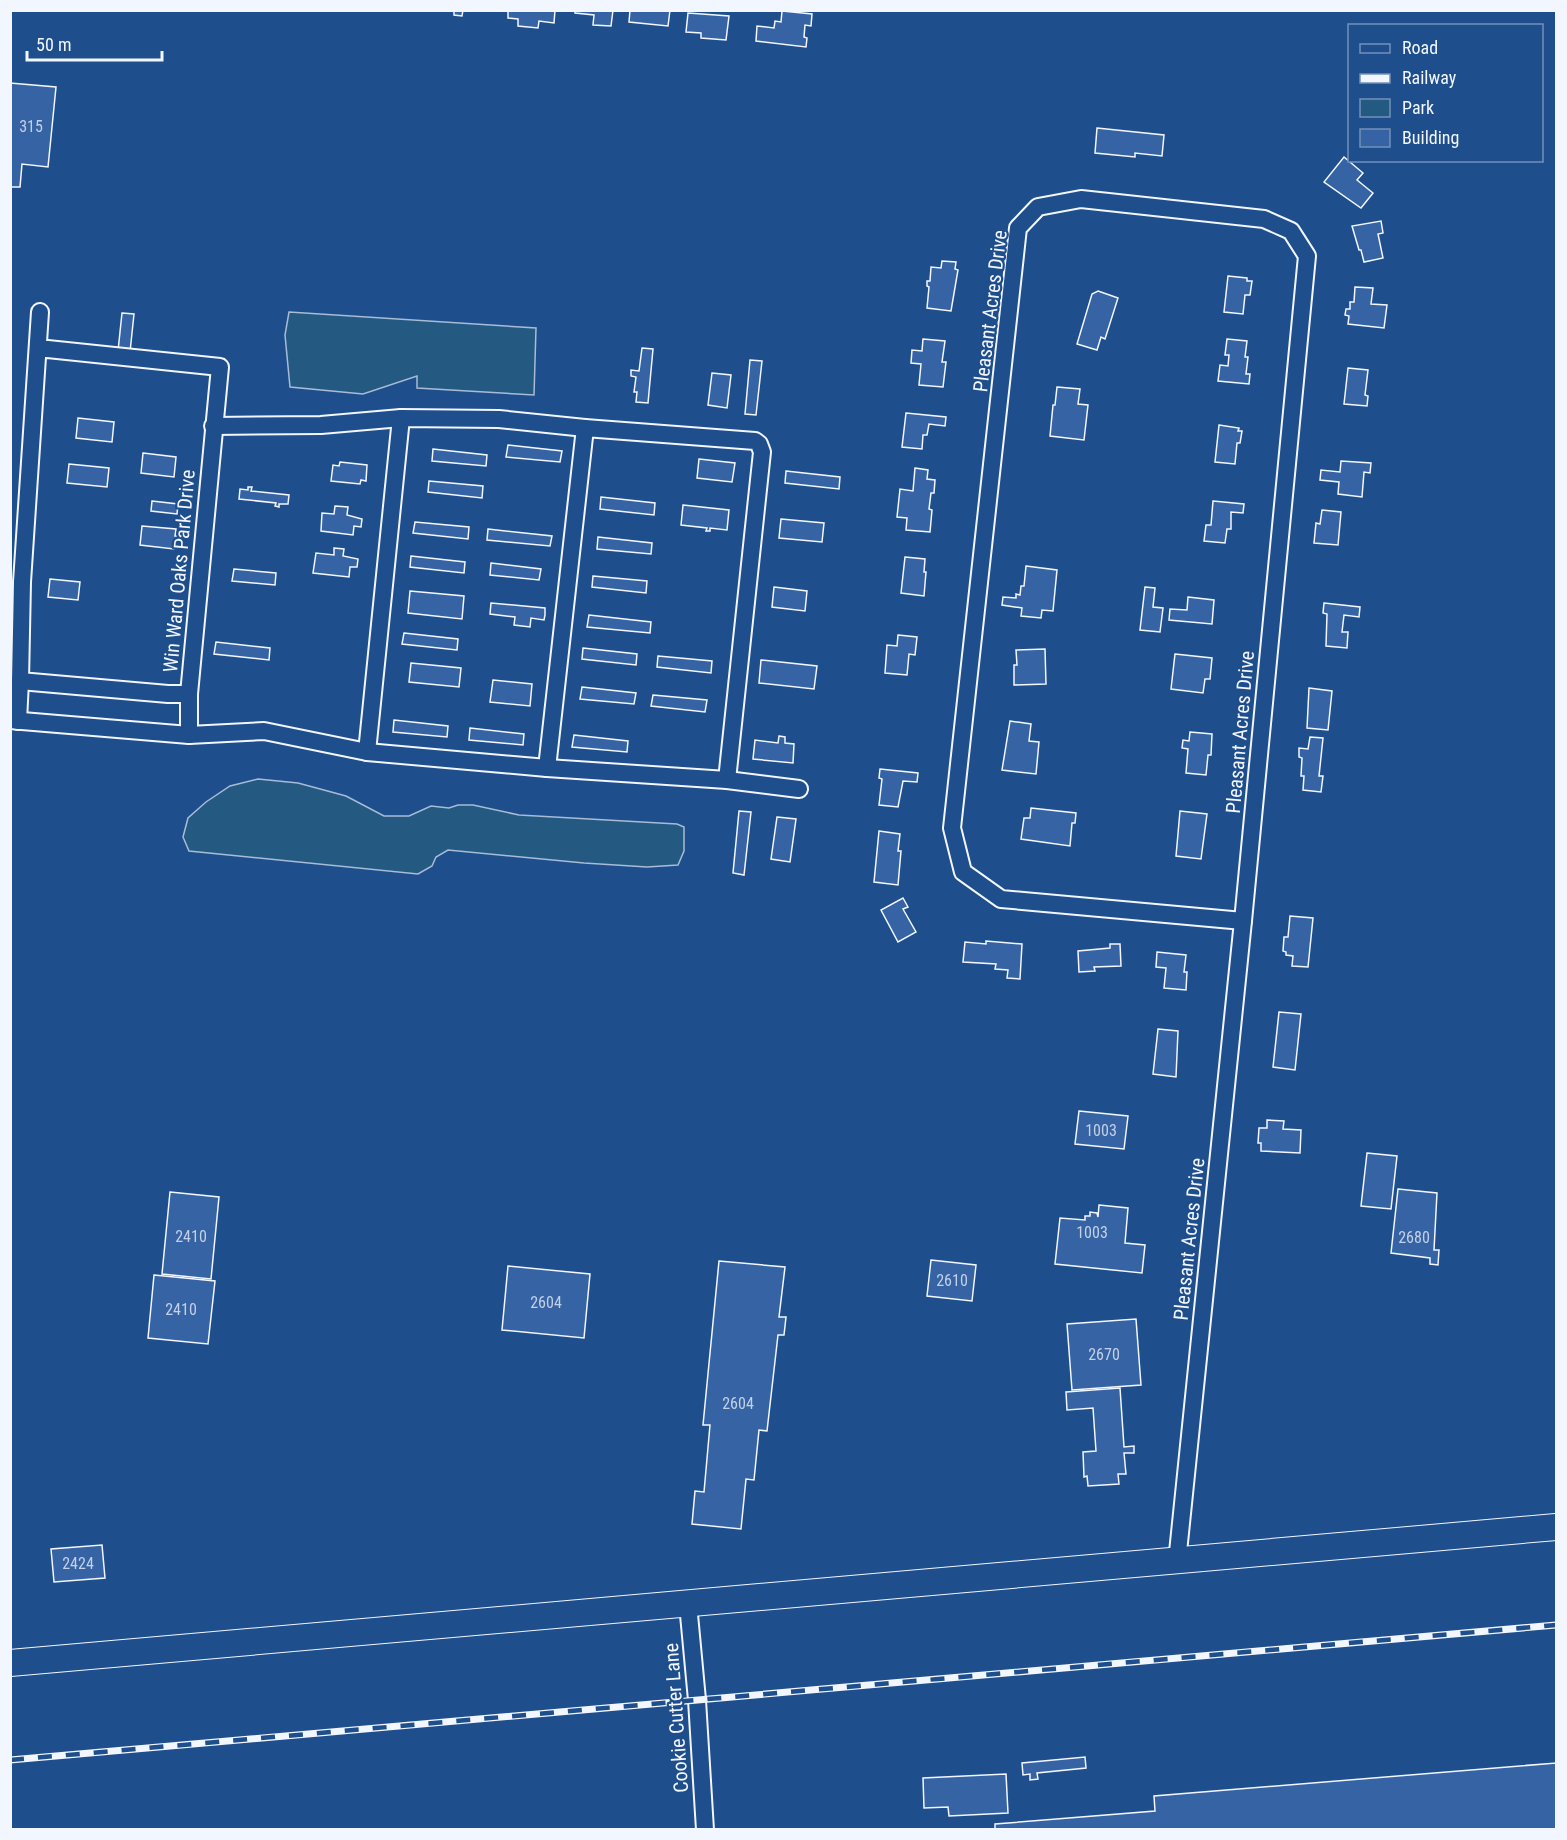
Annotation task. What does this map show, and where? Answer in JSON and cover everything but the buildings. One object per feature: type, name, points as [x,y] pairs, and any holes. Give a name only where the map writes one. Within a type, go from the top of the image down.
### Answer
[{"type":"main road","points":[[10,1663],[1557,1527]]},
{"type":"street","name":"Pleasant Acres Drive","points":[[1177,1562],[1243,921],[1307,256],[1291,231],[1264,219],[1081,199],[1038,207],[1018,228],[952,828],[963,872],[1001,899],[1243,921]]},
{"type":"street","points":[[40,312],[16,582],[20,681],[14,721],[189,735],[264,731],[367,752],[547,768],[727,780],[799,789]]},
{"type":"street","name":"Win Ward Oaks Park Drive","points":[[20,681],[189,694],[220,367],[38,348]]},
{"type":"street","points":[[367,752],[401,418]]},
{"type":"street","points":[[213,426],[321,425],[401,418],[499,419],[755,441],[762,452],[727,780]]},
{"type":"street","points":[[547,768],[585,428]]},
{"type":"street","points":[[189,694],[189,735]]},
{"type":"street","name":"Cookie Cutter Lane","points":[[688,1604],[705,1830]]},
{"type":"green space","points":[[289,312],[536,328],[534,395],[417,388],[417,376],[363,394],[290,387],[285,335]]},
{"type":"green space","points":[[258,779],[298,783],[346,796],[384,816],[409,816],[431,806],[449,808],[458,805],[473,805],[519,815],[677,824],[684,827],[684,851],[678,865],[647,867],[448,850],[436,857],[432,866],[418,874],[189,851],[183,837],[188,818],[206,802],[230,786]]},
{"type":"railway","points":[[10,1760],[1556,1625]]}]
